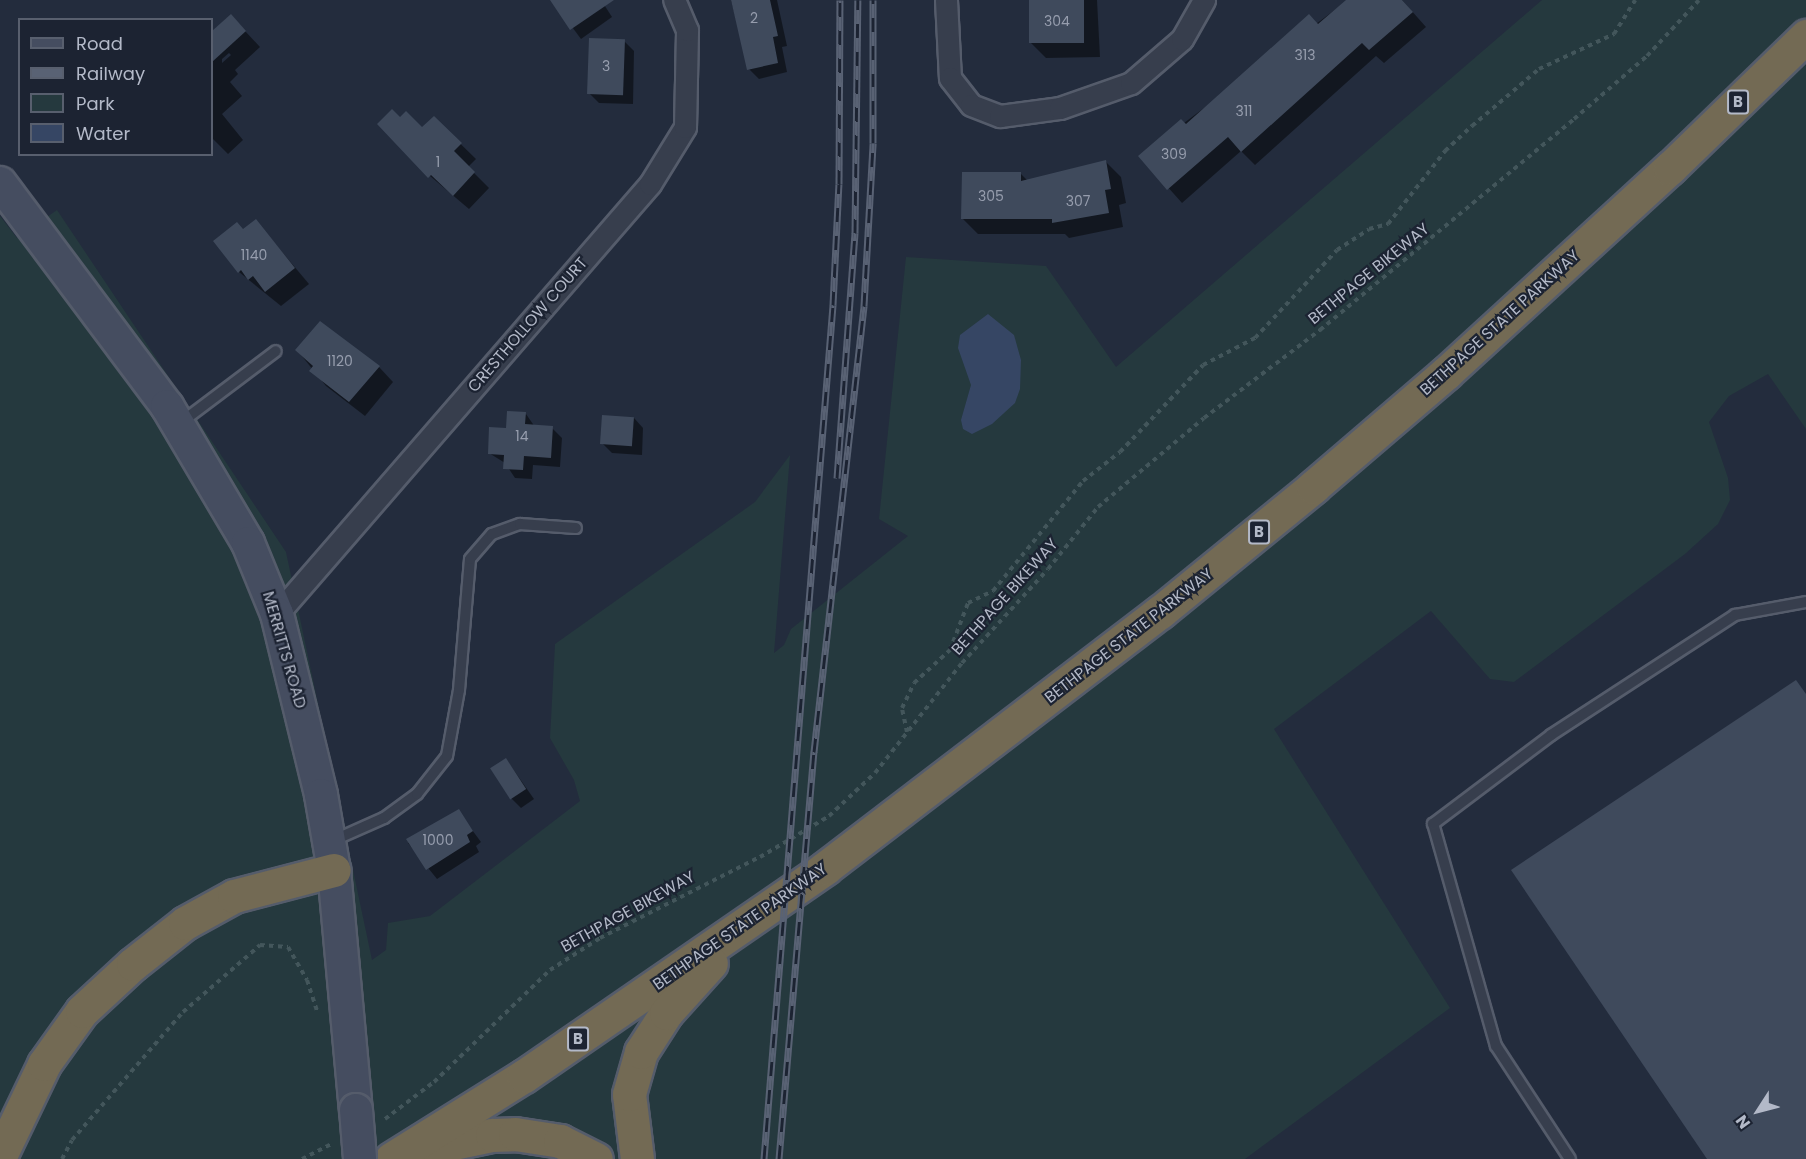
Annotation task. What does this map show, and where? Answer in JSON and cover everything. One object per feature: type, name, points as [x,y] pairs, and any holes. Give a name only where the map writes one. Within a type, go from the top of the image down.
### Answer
[{"type":"highway","name":"BETHPAGE STATE PARKWAY","points":[[394,1157],[524,1076],[754,917],[1005,733],[1313,487],[1566,265],[1806,36]]},
{"type":"highway","points":[[8,1159],[7,1142],[44,1064],[82,1011],[133,964],[185,923],[234,896],[332,856]]},
{"type":"highway","points":[[637,1159],[629,1094],[641,1052],[666,1013],[754,917]]},
{"type":"highway","points":[[394,1157],[492,1135],[515,1134],[560,1141],[596,1159]]},
{"type":"main road","name":"MERRITTS ROAD","points":[[0,183],[179,424],[248,543],[278,614],[332,856],[367,1116],[350,1150]]},
{"type":"street","name":"CRESTHOLLOW COURT","points":[[278,614],[650,184],[685,128],[687,30],[674,0]]},
{"type":"street","points":[[946,0],[950,78],[971,105],[1000,116],[1060,108],[1131,82],[1182,39],[1204,0]]},
{"type":"lane","points":[[179,424],[276,351]]},
{"type":"lane","points":[[332,856],[417,794],[447,756],[459,690],[470,559],[492,534],[520,524],[576,528]]},
{"type":"lane","points":[[1570,1159],[1496,1046],[1433,824],[1551,735],[1735,615],[1806,602]]},
{"type":"path","points":[[907,732],[902,708],[914,683],[950,650],[968,603],[1000,583],[1083,481],[1120,452],[1203,365],[1255,338],[1337,250],[1369,229],[1388,225],[1445,151],[1539,69],[1614,34],[1635,0]]},
{"type":"path","name":"BETHPAGE BIKEWAY","points":[[367,1116],[399,1112],[434,1082],[550,970],[600,938],[760,856],[829,816],[875,773],[962,663],[1048,569],[1098,507],[1204,418],[1320,330],[1566,126],[1647,56],[1699,0]]},
{"type":"path","points":[[62,1159],[72,1140],[183,1012],[260,945],[288,946],[307,980],[320,1019]]},
{"type":"path","points":[[302,1159],[350,1150]]},
{"type":"green space","points":[[1542,0],[1806,0],[1806,429],[1768,374],[1729,396],[1709,422],[1728,478],[1730,500],[1718,524],[1685,554],[1514,682],[1490,679],[1431,611],[1274,729],[1450,1008],[1245,1159],[0,1159],[0,216],[17,238],[57,210],[286,552],[372,960],[386,950],[388,923],[430,916],[580,801],[574,780],[550,738],[555,644],[755,502],[790,455],[774,653],[784,645],[791,629],[908,536],[879,519],[906,257],[1046,266],[1116,367]]},
{"type":"water","points":[[988,314],[1014,335],[1021,360],[1020,389],[1015,403],[992,424],[972,434],[963,429],[961,420],[971,385],[958,348],[960,335]]},
{"type":"building","points":[[550,0],[614,0],[570,30]]},
{"type":"building","points":[[731,0],[770,0],[778,36],[773,37],[778,63],[747,70]]},
{"type":"building","points":[[1029,0],[1084,0],[1084,43],[1029,43]]},
{"type":"building","points":[[1346,0],[1402,0],[1413,12],[1369,50],[1362,43],[1241,152],[1228,137],[1167,190],[1138,156],[1181,119],[1186,124],[1309,14],[1318,24]]},
{"type":"building","points":[[231,14],[246,31],[213,61],[213,30]]},
{"type":"building","points":[[589,38],[625,39],[623,95],[587,94]]},
{"type":"building","points":[[392,109],[400,117],[406,111],[422,127],[434,116],[462,143],[454,151],[475,172],[453,196],[431,175],[428,178],[377,124]]},
{"type":"building","points":[[1106,160],[1111,189],[1105,190],[1109,213],[1052,223],[1052,219],[961,219],[962,172],[1021,172],[1021,181]]},
{"type":"building","points":[[256,219],[295,268],[265,292],[253,276],[248,280],[241,270],[238,273],[213,241],[237,222],[243,229]]},
{"type":"building","points":[[320,321],[380,366],[349,402],[309,371],[313,366],[295,350]]},
{"type":"building","points":[[507,411],[526,412],[525,424],[553,426],[551,458],[524,456],[523,470],[503,469],[504,455],[488,454],[489,427],[506,428]]},
{"type":"building","points":[[602,415],[634,417],[632,446],[600,444]]},
{"type":"building","points":[[1796,680],[1806,694],[1806,1159],[1707,1159],[1511,870]]},
{"type":"building","points":[[506,758],[526,789],[510,799],[490,768]]},
{"type":"building","points":[[459,809],[473,831],[467,835],[470,842],[426,870],[406,839]]},
{"type":"railway","points":[[764,1159],[833,305],[839,184],[840,0]]},
{"type":"railway","points":[[837,478],[855,233],[858,0]]},
{"type":"railway","points":[[779,1159],[814,752],[864,306],[873,143],[873,0]]}]
